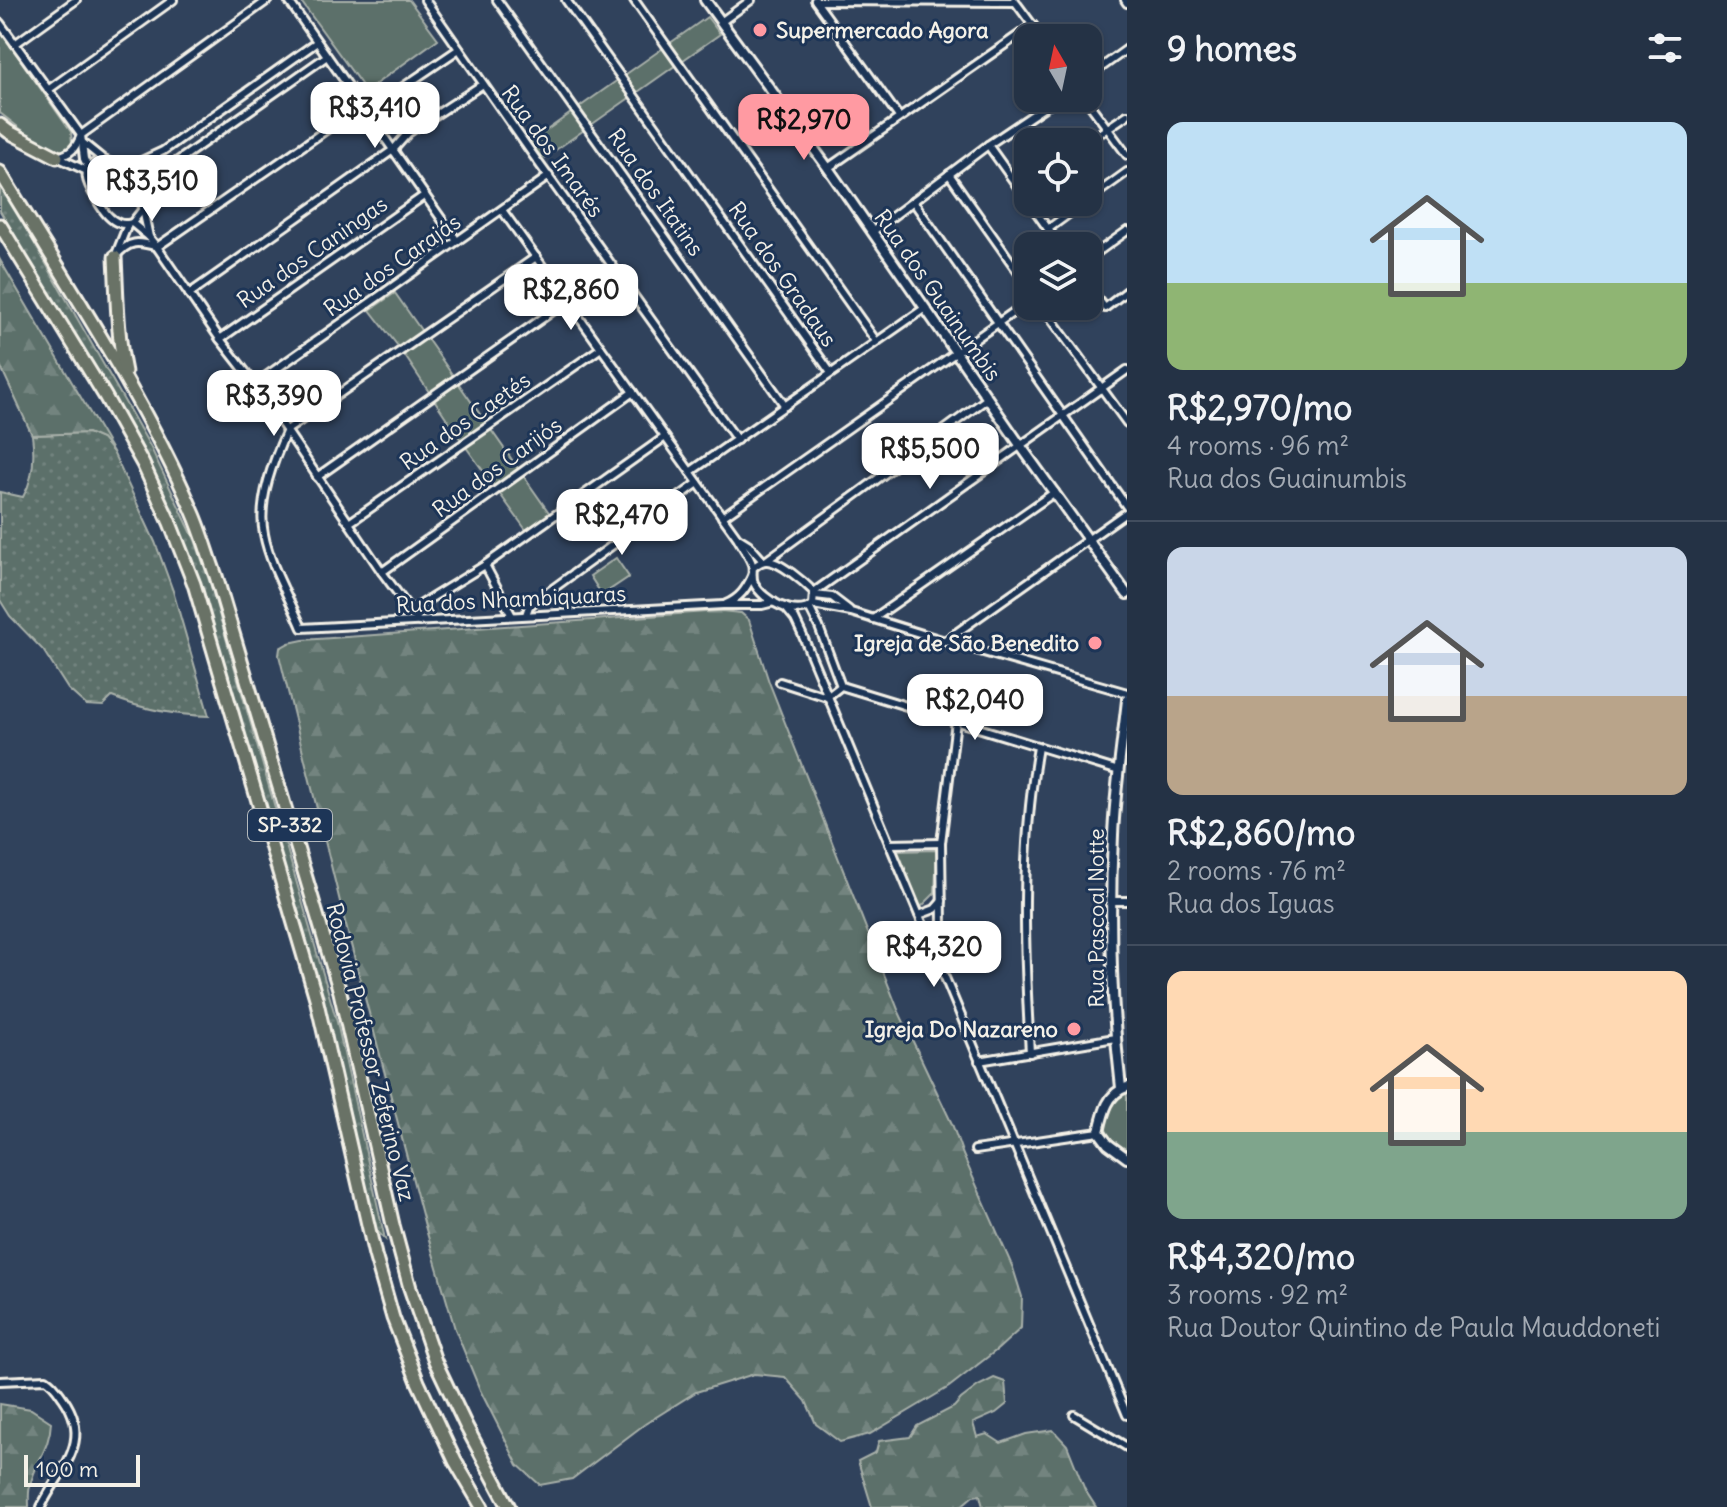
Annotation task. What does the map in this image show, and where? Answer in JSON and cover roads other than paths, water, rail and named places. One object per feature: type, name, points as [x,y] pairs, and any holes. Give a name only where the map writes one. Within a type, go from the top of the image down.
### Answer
[{"type":"highway","points":[[0,125],[57,157]]},
{"type":"highway","name":"Rodovia Professor Zeferino Vaz","points":[[0,172],[128,384],[195,515],[340,992],[410,1288],[435,1361],[509,1507]]},
{"type":"highway","name":"Rodovia Professor Zeferino Vaz","points":[[0,225],[143,464],[194,584],[316,998],[375,1255],[393,1318],[418,1382],[455,1461],[482,1507]]},
{"type":"highway","points":[[115,257],[121,354],[128,384]]},
{"type":"street","points":[[15,44],[76,0]]},
{"type":"street","points":[[48,90],[173,0]]},
{"type":"street","points":[[57,157],[73,151],[81,135],[268,0]]},
{"type":"street","points":[[288,0],[457,241]]},
{"type":"street","name":"Rua dos Imarés","points":[[425,0],[737,440]]},
{"type":"street","name":"Rua dos Itatins","points":[[497,0],[785,406]]},
{"type":"street","name":"Rua dos Gradaus","points":[[566,0],[831,373]]},
{"type":"street","points":[[634,0],[876,341]]},
{"type":"street","name":"Rua dos Guainumbis","points":[[705,0],[828,168],[1127,594]]},
{"type":"street","points":[[721,22],[751,0]]},
{"type":"street","points":[[816,0],[1015,1],[1032,24]]},
{"type":"street","points":[[816,0],[899,117]]},
{"type":"street","points":[[0,23],[81,135],[88,170],[87,183],[102,207],[111,219],[130,224],[149,237],[157,247],[419,622]]},
{"type":"street","points":[[828,168],[1014,38]]},
{"type":"street","points":[[122,167],[163,151],[317,42]]},
{"type":"street","points":[[157,247],[362,105],[384,100],[459,49]]},
{"type":"street","points":[[1102,67],[1127,49]]},
{"type":"street","points":[[143,196],[172,165],[327,56]]},
{"type":"street","points":[[189,294],[393,150],[408,133],[483,84]]},
{"type":"street","points":[[872,232],[1037,112]]},
{"type":"street","points":[[1095,112],[1127,155]]},
{"type":"street","points":[[1102,132],[1127,115]]},
{"type":"street","points":[[83,143],[104,160],[122,167],[143,196],[149,237]]},
{"type":"street","points":[[988,145],[1014,181]]},
{"type":"street","points":[[163,151],[172,165]]},
{"type":"street","points":[[57,157],[88,170]]},
{"type":"street","points":[[88,170],[92,164],[104,160]]},
{"type":"street","points":[[1102,190],[1127,172]]},
{"type":"street","points":[[949,174],[1014,266]]},
{"type":"street","name":"Rua dos Carajás","points":[[255,384],[549,176]]},
{"type":"street","name":"Rua dos Caningas","points":[[220,339],[425,195]]},
{"type":"street","points":[[913,201],[1127,510],[945,641]]},
{"type":"street","points":[[115,257],[119,242],[143,209]]},
{"type":"street","points":[[502,210],[737,537],[754,567],[745,591],[723,605]]},
{"type":"street","points":[[1038,216],[1050,232]]},
{"type":"street","points":[[1048,229],[1066,216]]},
{"type":"street","points":[[1102,249],[1127,231]]},
{"type":"street","points":[[115,257],[123,248],[134,243],[143,242],[157,247]]},
{"type":"street","points":[[287,430],[536,257]]},
{"type":"street","points":[[1102,304],[1105,308],[1127,291]]},
{"type":"street","points":[[317,477],[567,301]]},
{"type":"street","points":[[690,472],[925,308]]},
{"type":"street","points":[[722,517],[1014,312]]},
{"type":"street","points":[[1052,320],[1127,423]]},
{"type":"street","name":"Rua dos Caetés","points":[[349,523],[601,348]]},
{"type":"street","points":[[841,686],[812,607],[814,593],[1127,370]]},
{"type":"street","name":"Rua dos Carijós","points":[[382,572],[633,392]]},
{"type":"street","points":[[754,567],[988,398]]},
{"type":"street","name":"Rua dos Nhambiquaras","points":[[287,430],[271,464],[264,501],[263,531],[272,560],[302,628],[774,602]]},
{"type":"street","points":[[410,611],[485,565],[665,437]]},
{"type":"street","points":[[526,615],[529,606],[698,483]]},
{"type":"street","points":[[873,619],[1055,492]]},
{"type":"street","points":[[737,537],[765,560],[806,583],[814,593],[832,597],[851,612]]},
{"type":"street","points":[[485,565],[512,616]]},
{"type":"street","points":[[1112,572],[1127,576]]},
{"type":"street","points":[[752,576],[763,594],[785,607],[798,611],[812,607],[851,612],[1127,693]]},
{"type":"street","points":[[785,607],[802,634],[1127,1415]]},
{"type":"street","points":[[780,682],[827,697]]},
{"type":"street","points":[[827,697],[841,686]]},
{"type":"street","points":[[841,686],[1119,771]]},
{"type":"street","name":"Rua Pascoal Notte","points":[[1124,1088],[1115,1038],[1111,901],[1113,832],[1127,700]]},
{"type":"street","points":[[940,965],[941,843],[956,721]]},
{"type":"street","points":[[1030,1053],[1024,937],[1025,877],[1031,787],[1038,747]]},
{"type":"street","points":[[889,844],[941,843]]},
{"type":"street","points":[[919,915],[935,909],[942,901]]},
{"type":"street","points":[[1111,901],[1127,901]]},
{"type":"street","points":[[890,948],[942,926]]},
{"type":"street","points":[[979,1061],[1115,1038]]},
{"type":"street","points":[[1124,1088],[1109,1100],[1103,1111],[1099,1132],[1108,1144],[1127,1158]]},
{"type":"street","points":[[975,1150],[1099,1132]]},
{"type":"street","points":[[0,1381],[46,1379],[71,1410],[76,1434],[75,1448],[41,1507]]},
{"type":"street","points":[[1074,1415],[1127,1447]]},
{"type":"place","name":"Supermercado Agora","points":[[760,30]]},
{"type":"place","name":"Igreja de São Benedito","points":[[1095,643]]},
{"type":"place","name":"Igreja Do Nazareno","points":[[1074,1029]]}]
